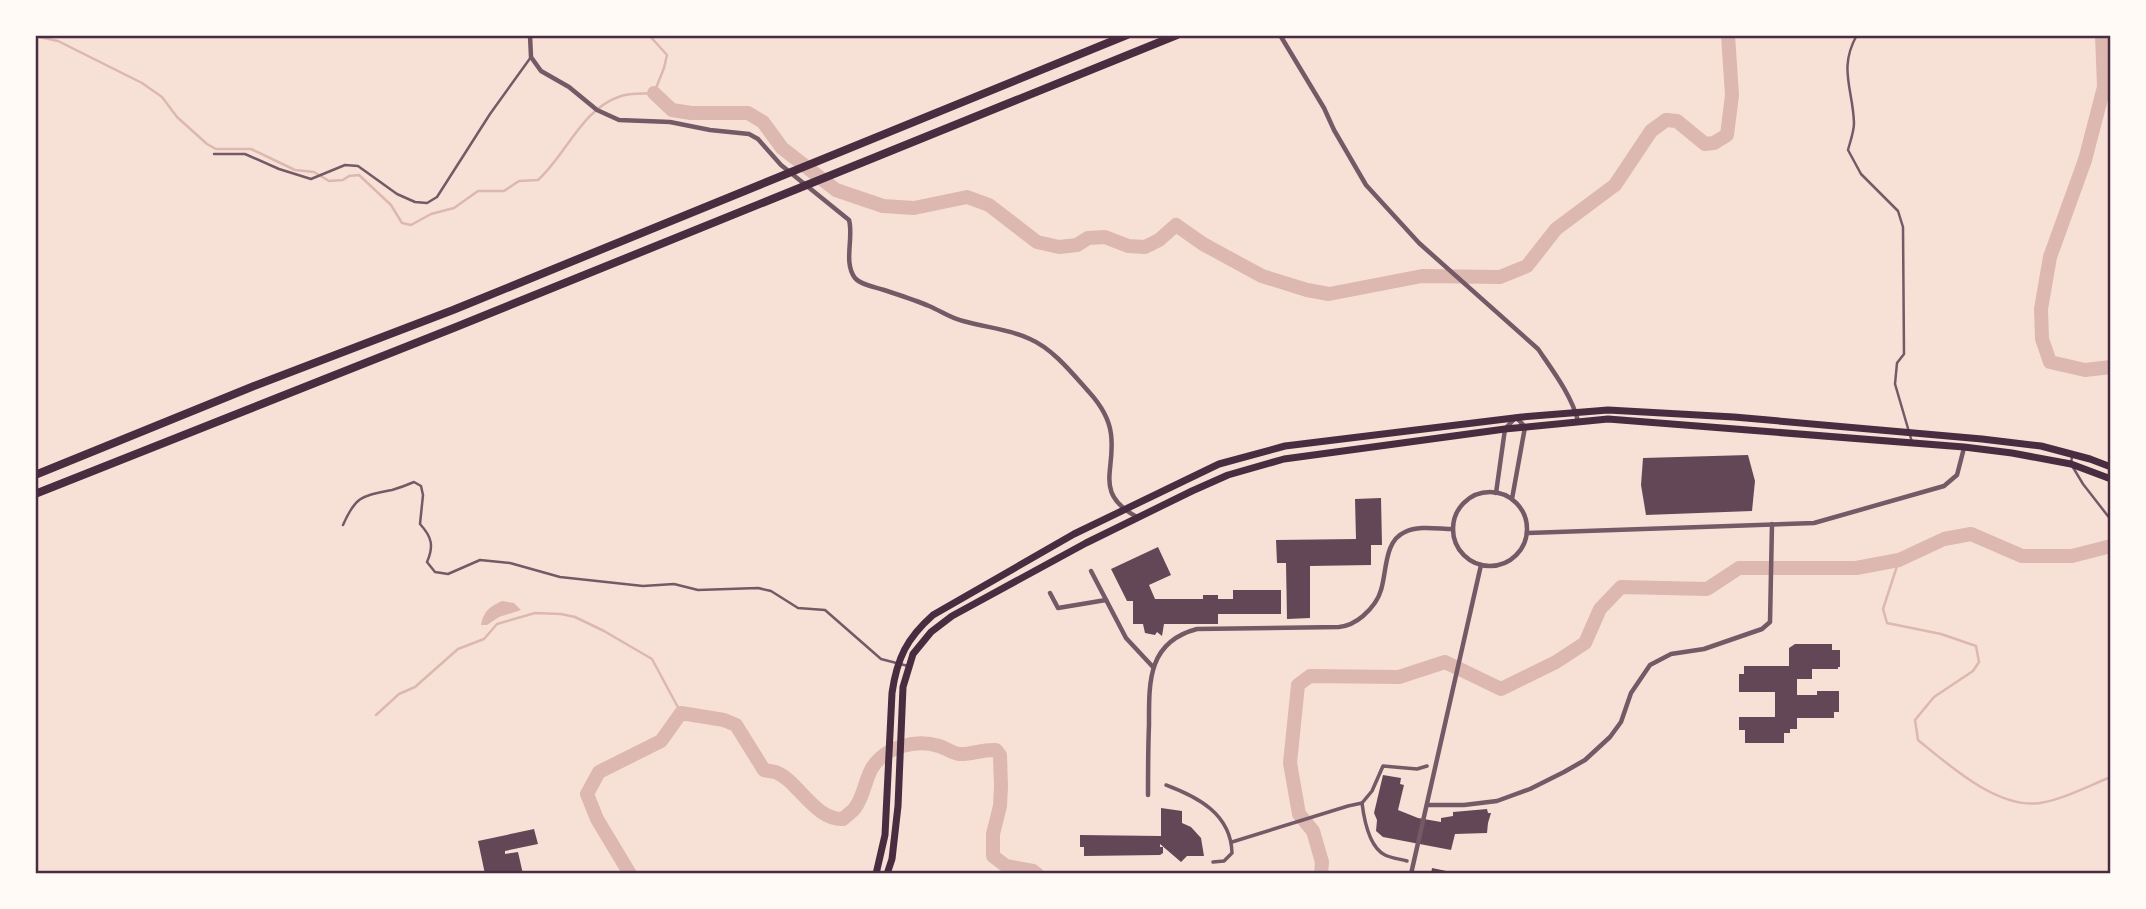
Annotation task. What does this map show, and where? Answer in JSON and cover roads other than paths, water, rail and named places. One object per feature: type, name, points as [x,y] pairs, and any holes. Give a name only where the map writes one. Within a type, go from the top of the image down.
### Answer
[{"type":"highway","points":[[35,475],[254,386],[453,310],[1127,35]]},
{"type":"highway","points":[[35,494],[1177,35]]},
{"type":"main road","points":[[876,874],[885,835],[892,693],[898,663],[918,628],[933,615],[1074,534],[1219,464],[1285,446],[1516,417],[1608,410],[1910,433],[2041,446],[2111,467]]},
{"type":"main road","points":[[887,874],[892,859],[898,806],[903,687],[913,654],[931,632],[952,616],[1086,543],[1228,475],[1256,465],[1505,429],[1608,419],[1964,447],[2071,464],[2111,479]]},
{"type":"street","points":[[530,35],[531,57],[541,71],[569,87],[597,110],[619,120],[670,122],[749,134],[758,139],[781,165],[849,220],[852,230],[850,257],[855,278],[864,284],[932,307],[965,322],[1005,329],[1041,344],[1075,377],[1103,411],[1111,431],[1110,485],[1116,503],[1137,518]]},
{"type":"street","points":[[1280,35],[1366,185],[1419,243],[1538,349],[1576,412],[1578,422]]},
{"type":"street","points":[[1496,493],[1505,429],[1516,417],[1525,427],[1512,499]]},
{"type":"street","points":[[1528,533],[1814,523],[1944,485],[1956,475],[1964,447]]},
{"type":"street","points":[[1496,493],[1512,499],[1525,518],[1528,533],[1526,542],[1513,558],[1503,564],[1481,565],[1470,560],[1461,552],[1455,541],[1453,529],[1460,508],[1468,499],[1479,494],[1496,493]]},
{"type":"street","points":[[1427,805],[1497,802],[1542,783],[1585,760],[1609,737],[1621,722],[1631,693],[1650,665],[1671,654],[1704,649],[1762,629],[1770,622],[1772,524]]},
{"type":"street","points":[[1148,795],[1149,680],[1159,656],[1172,640],[1184,632],[1197,629],[1339,627],[1357,622],[1373,608],[1381,591],[1394,539],[1403,532],[1415,529],[1453,529]]},
{"type":"street","points":[[1411,874],[1481,565]]},
{"type":"street","points":[[1091,570],[1126,638],[1153,667]]},
{"type":"street","points":[[1050,593],[1058,608],[1106,600]]},
{"type":"street","points":[[1232,842],[1362,803],[1372,791],[1383,766],[1417,769],[1427,766]]},
{"type":"street","points":[[1166,785],[1202,801],[1222,820],[1232,842],[1232,853],[1224,861],[1213,862]]},
{"type":"street","points":[[1362,803],[1364,818],[1374,844],[1382,854],[1407,861]]},
{"type":"lane","points":[[1857,35],[1849,54],[1846,76],[1854,125],[1848,150],[1861,174],[1898,211],[1903,227],[1904,355],[1897,363],[1895,384],[1912,442]]},
{"type":"lane","points":[[214,154],[245,154],[311,179],[345,165],[358,166],[397,194],[422,204],[427,203],[437,197],[490,114],[531,57]]},
{"type":"lane","points":[[2073,454],[2071,464],[2082,484],[2111,520]]},
{"type":"lane","points":[[343,525],[359,498],[414,482],[421,486],[421,524],[430,536],[432,550],[427,562],[435,572],[448,574],[480,560],[510,562],[560,577],[643,586],[674,584],[698,590],[758,588],[771,591],[798,608],[825,610],[881,659],[908,666]]},
{"type":"waterway","points":[[35,36],[58,41],[142,83],[162,97],[177,117],[216,149],[251,149],[295,170],[314,172],[329,181],[359,175],[391,205],[402,223],[411,225],[431,214],[454,208],[478,191],[504,191],[519,181],[538,180],[595,111],[621,96],[654,93],[667,55],[649,35]]},
{"type":"waterway","points":[[654,93],[672,110],[691,113],[748,113],[763,122],[782,148],[836,190],[883,206],[914,208],[967,197],[989,205],[1037,242],[1059,247],[1077,245],[1088,238],[1105,237],[1128,246],[1145,247],[1159,240],[1176,225],[1203,244],[1262,276],[1329,294],[1422,276],[1500,277],[1527,266],[1556,229],[1615,185],[1651,131],[1666,120],[1677,121],[1705,144],[1714,143],[1727,135],[1732,95],[1728,35]]},
{"type":"waterway","points":[[2102,35],[2104,87],[2085,160],[2050,257],[2041,309],[2042,339],[2050,362],[2085,370],[2111,367]]},
{"type":"waterway","points":[[1321,874],[1322,862],[1313,831],[1299,814],[1290,763],[1298,685],[1310,676],[1399,677],[1445,662],[1501,689],[1556,662],[1585,643],[1600,609],[1621,587],[1707,589],[1739,568],[1856,568],[1899,560],[1944,539],[1971,534],[2022,556],[2072,556],[2111,546]]},
{"type":"waterway","points":[[1899,560],[1883,609],[1887,623],[1941,634],[1976,646],[1979,662],[1973,671],[1934,697],[1915,720],[1918,740],[1974,783],[2007,799],[2024,803],[2058,799],[2111,777]]},
{"type":"waterway","points":[[376,715],[399,694],[415,687],[458,649],[484,639],[497,624],[535,613],[575,617],[652,659],[681,713]]},
{"type":"waterway","points":[[630,874],[597,819],[587,794],[599,772],[661,741],[681,713],[724,720],[736,725],[764,770],[783,776],[823,813],[833,818],[843,819],[854,809],[878,760],[902,746],[930,744],[959,754],[996,750],[1000,755],[1001,787],[1000,806],[993,834],[993,856],[1006,866],[1037,874]]}]
